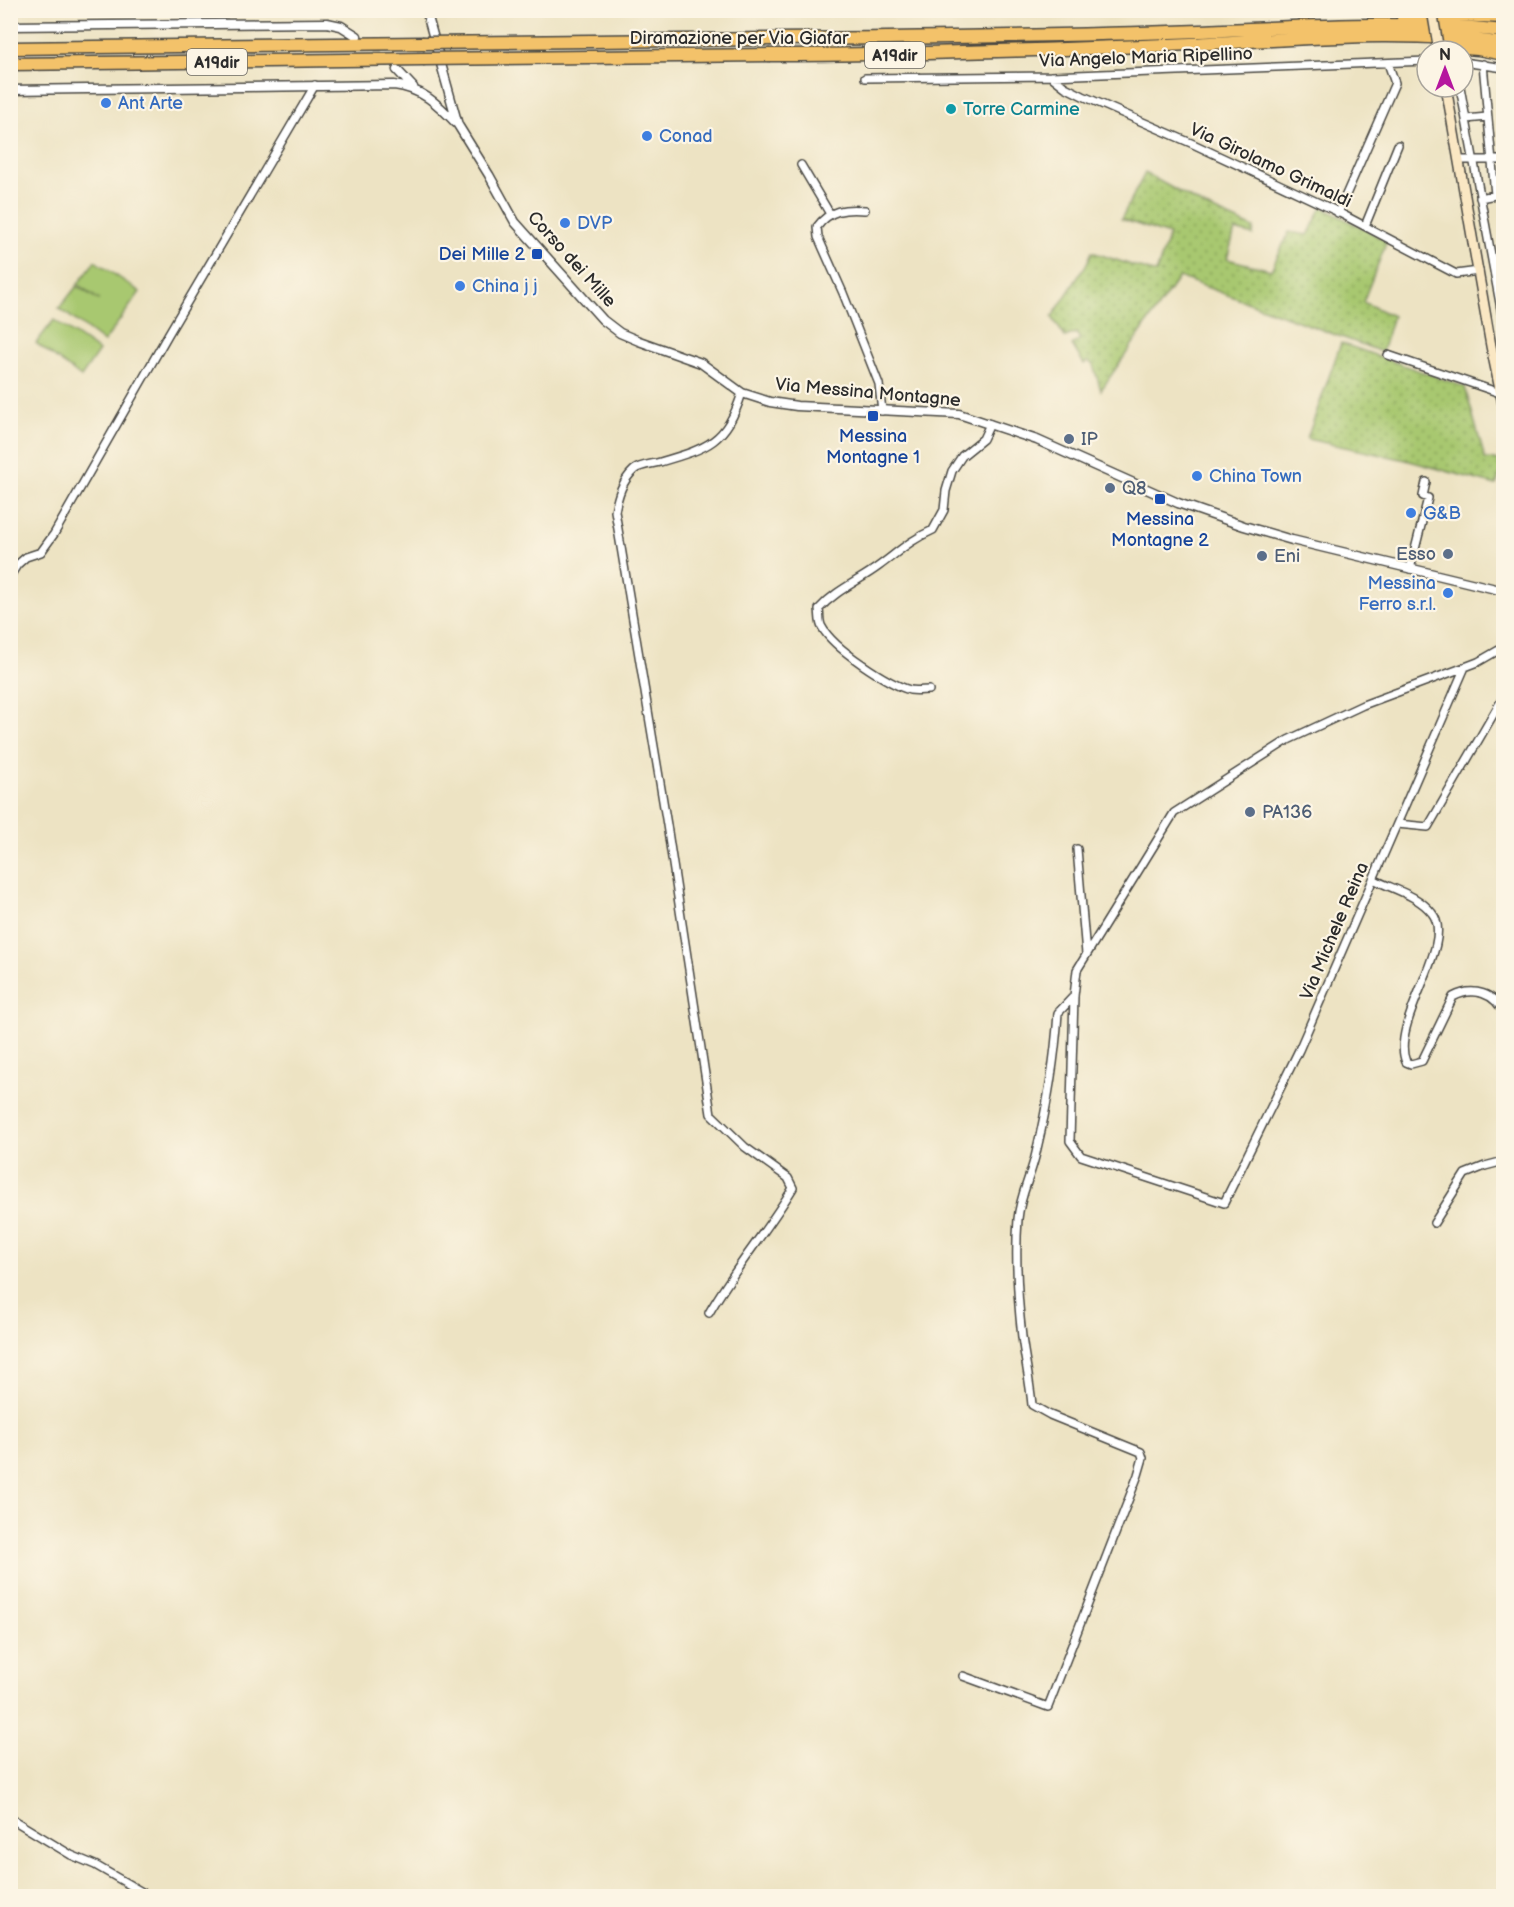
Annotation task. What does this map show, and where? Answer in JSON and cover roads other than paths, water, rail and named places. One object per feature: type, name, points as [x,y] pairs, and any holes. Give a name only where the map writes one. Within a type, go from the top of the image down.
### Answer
[{"type":"highway","points":[[1303,26],[1356,19],[1454,15],[1503,17]]},
{"type":"highway","name":"Diramazione per Via Giafar","points":[[10,48],[1037,35],[1303,26],[1456,26],[1503,31]]},
{"type":"highway","name":"Diramazione per Via Giafar","points":[[10,64],[930,54],[1381,37],[1454,39],[1503,44]]},
{"type":"highway","points":[[1142,46],[1390,44],[1478,49],[1503,54]]},
{"type":"main road","points":[[1432,10],[1437,39]]},
{"type":"main road","points":[[1448,99],[1503,409]]},
{"type":"street","name":"Corso dei Mille","points":[[426,10],[458,125],[515,222],[603,320],[620,333],[701,363],[742,393]]},
{"type":"street","points":[[10,26],[327,23],[341,26],[357,36]]},
{"type":"street","name":"Via Angelo Maria Ripellino","points":[[865,78],[1051,76],[1415,62]]},
{"type":"street","points":[[1338,213],[1395,83],[1388,63]]},
{"type":"street","points":[[1475,63],[1503,68]]},
{"type":"street","points":[[1480,198],[1495,195],[1483,64]]},
{"type":"street","points":[[397,70],[416,89],[441,107],[458,125]]},
{"type":"street","name":"Via Girolamo Grimaldi","points":[[1051,76],[1065,87],[1083,96],[1191,143],[1338,213],[1456,274],[1479,272]]},
{"type":"street","points":[[10,90],[315,85],[394,85],[416,89]]},
{"type":"street","points":[[10,576],[26,557],[41,552],[54,534],[315,85]]},
{"type":"street","points":[[1462,99],[1503,325]]},
{"type":"street","points":[[1466,119],[1487,117]]},
{"type":"street","points":[[1365,226],[1398,145]]},
{"type":"street","points":[[1460,160],[1503,160]]},
{"type":"street","points":[[801,165],[830,214]]},
{"type":"street","points":[[865,210],[850,208],[838,210],[824,218],[816,227],[818,237],[843,292],[879,384],[882,411]]},
{"type":"street","points":[[1495,279],[1503,277]]},
{"type":"street","points":[[1388,355],[1500,393]]},
{"type":"street","points":[[709,1313],[732,1276],[771,1225],[793,1188],[788,1178],[745,1148],[711,1114],[667,825],[615,511],[619,490],[635,469],[694,453],[717,440],[734,417],[742,393]]},
{"type":"street","name":"Via Messina Montagne","points":[[742,393],[770,402],[796,406],[959,414],[1037,440],[1179,503],[1244,526],[1292,540],[1503,591]]},
{"type":"street","points":[[929,690],[912,690],[884,679],[855,658],[833,641],[821,627],[819,609],[831,596],[879,566],[916,537],[933,530],[944,510],[946,491],[952,471],[962,456],[983,439],[990,424]]},
{"type":"street","points":[[1410,569],[1428,498],[1423,496],[1426,482]]},
{"type":"street","points":[[963,1676],[1021,1695],[1048,1707],[1143,1458],[1141,1452],[1050,1415],[1032,1405],[1022,1338],[1018,1220],[1023,1192],[1036,1156],[1054,1066],[1058,1013],[1074,996],[1077,970],[1174,813],[1288,740],[1363,705],[1478,662],[1503,647]]},
{"type":"street","name":"Via Michele Reina","points":[[1074,996],[1070,1141],[1081,1156],[1224,1203],[1299,1050],[1465,667]]},
{"type":"street","points":[[1397,824],[1428,827],[1503,696]]},
{"type":"street","points":[[1077,849],[1086,954]]},
{"type":"street","points":[[1373,879],[1411,896],[1426,906],[1435,915],[1437,924],[1436,945],[1408,1023],[1403,1044],[1406,1062],[1411,1064],[1422,1061],[1453,997],[1460,993],[1470,991],[1485,993],[1492,998],[1503,1014]]},
{"type":"street","points":[[1434,1223],[1465,1174],[1503,1161]]},
{"type":"street","points":[[10,1818],[70,1855],[95,1865],[148,1896]]},
{"type":"tunnel","points":[[366,43],[397,70]]},
{"type":"place","name":"Ant Arte","points":[[106,103]]},
{"type":"place","name":"Torre Carmine","points":[[951,109]]},
{"type":"place","name":"Conad","points":[[647,136]]},
{"type":"place","name":"DVP","points":[[565,223]]},
{"type":"place","name":"Dei Mille 2","points":[[537,254]]},
{"type":"place","name":"China j j","points":[[460,286]]},
{"type":"place","name":"Messina Montagne 1","points":[[873,416]]},
{"type":"place","name":"IP","points":[[1069,439]]},
{"type":"place","name":"China Town","points":[[1197,476]]},
{"type":"place","name":"Q8","points":[[1110,488]]},
{"type":"place","name":"Messina Montagne 2","points":[[1160,499]]},
{"type":"place","name":"G&B","points":[[1411,513]]},
{"type":"place","name":"Esso","points":[[1448,554]]},
{"type":"place","name":"Eni","points":[[1262,556]]},
{"type":"place","name":"Messina Ferro s.r.l.","points":[[1448,593]]},
{"type":"place","name":"PA136","points":[[1250,812]]}]
